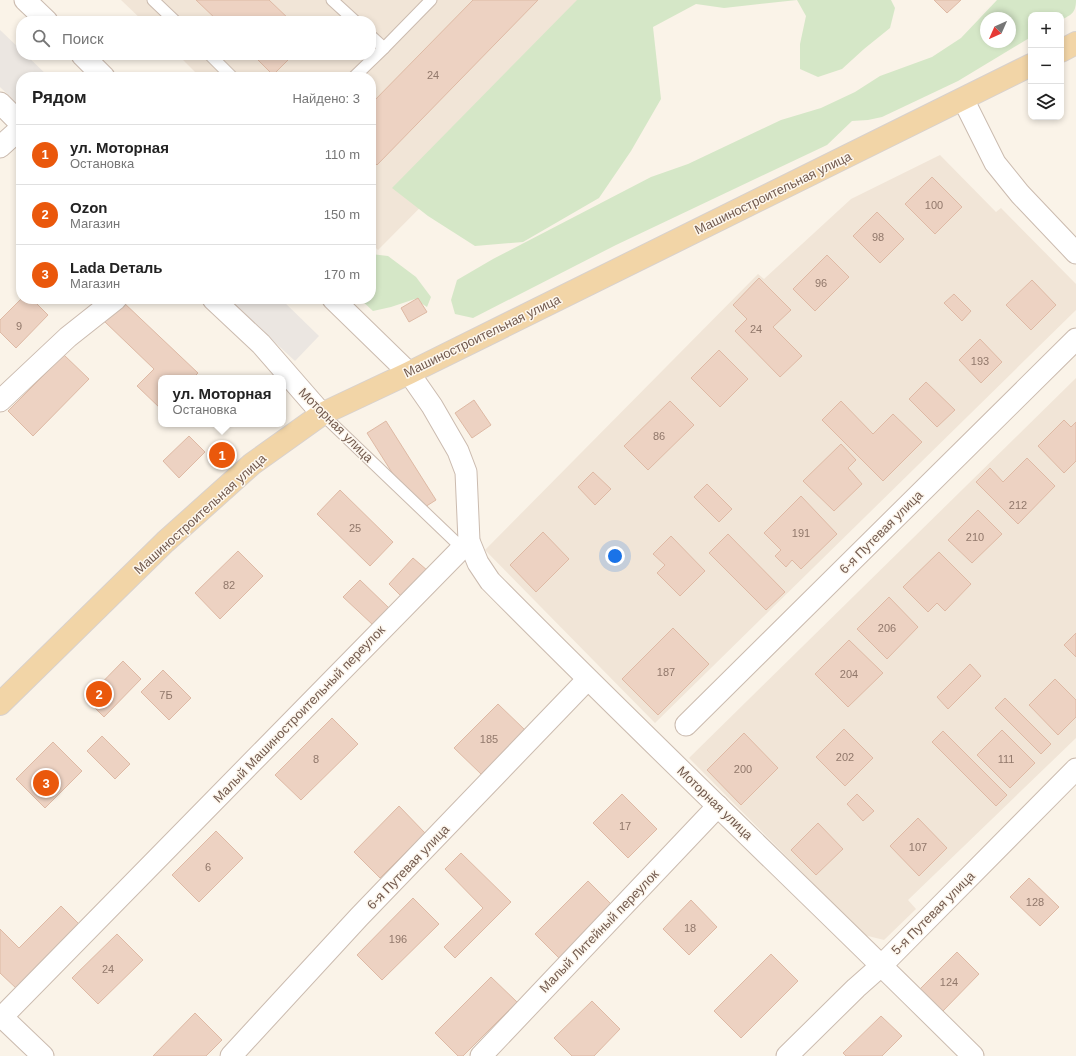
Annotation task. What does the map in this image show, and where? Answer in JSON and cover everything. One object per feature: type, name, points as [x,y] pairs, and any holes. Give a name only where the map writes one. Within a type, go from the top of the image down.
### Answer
[{"type":"main road","points":[[1064,49],[1076,43]]},
{"type":"main road","name":"Машиностроительная улица","points":[[0,704],[165,542],[252,464],[322,414],[409,373],[1028,67]]},
{"type":"street","points":[[25,0],[42,16]]},
{"type":"street","points":[[87,60],[99,72]]},
{"type":"street","points":[[963,99],[995,163],[1020,194],[1076,253]]},
{"type":"street","points":[[0,103],[16,119]]},
{"type":"street","points":[[0,147],[16,133]]},
{"type":"street","points":[[0,401],[68,337],[110,304]]},
{"type":"street","name":"Моторная улица","points":[[218,304],[261,344],[322,414]]},
{"type":"street","points":[[338,304],[409,373],[432,406],[458,451],[466,472],[465,545]]},
{"type":"street","name":"6-я Путевая улица","points":[[686,725],[1076,339]]},
{"type":"street","name":"Моторная улица","points":[[465,545],[490,581],[587,680],[882,965],[973,1056]]},
{"type":"street","name":"Малый Машиностроительный переулок","points":[[1,1017],[465,545]]},
{"type":"street","name":"6-я Путевая улица","points":[[231,1056],[359,917],[587,680]]},
{"type":"street","name":"5-я Путевая улица","points":[[787,1056],[856,988],[882,965],[1076,769]]},
{"type":"street","name":"Малый Литейный переулок","points":[[481,1056],[718,806]]},
{"type":"street","points":[[1,1017],[43,1056]]},
{"type":"lane","points":[[153,0],[170,16]]},
{"type":"lane","points":[[332,0],[350,16]]},
{"type":"lane","points":[[376,56],[431,0]]},
{"type":"lane","points":[[376,41],[384,48]]},
{"type":"lane","points":[[215,60],[227,72]]},
{"type":"lane","points":[[359,72],[372,60]]},
{"type":"lane","name":"Моторная улица","points":[[322,414],[465,545]]},
{"type":"shaded area","points":[[121,0],[626,0],[378,250],[376,248],[376,72],[195,72],[183,60],[376,60],[376,16],[138,16]]},
{"type":"shaded area","points":[[0,30],[16,45],[16,60],[31,60],[44,72],[16,72],[16,102],[0,87]]},
{"type":"shaded area","points":[[940,155],[996,212],[1001,208],[1076,284],[1076,310],[655,723],[485,550],[758,274],[764,279],[851,199]]},
{"type":"shaded area","points":[[233,304],[286,304],[319,336],[295,361]]},
{"type":"shaded area","points":[[1076,378],[1076,738],[908,900],[916,909],[884,940],[864,935],[689,758]]},
{"type":"green space","points":[[577,0],[797,0],[724,8],[696,4],[653,27],[661,99],[631,151],[599,198],[523,242],[475,246],[428,216],[392,188]]},
{"type":"green space","points":[[797,0],[891,0],[895,8],[890,28],[842,69],[818,77],[800,69],[800,44],[806,16]]},
{"type":"green space","points":[[997,0],[1076,0],[1074,11],[1064,19],[1064,12],[1028,12],[1028,39],[1016,46],[1016,12],[986,12]]},
{"type":"green space","points":[[980,18],[980,48],[1013,48],[958,81],[882,117],[852,121],[827,145],[616,245],[473,318],[455,314],[451,300],[457,280],[493,259],[651,177],[688,164],[781,120],[821,108],[855,92],[880,76],[932,57],[961,38]]},
{"type":"green space","points":[[376,255],[388,256],[416,277],[431,297],[427,307],[415,299],[373,311],[365,304],[376,304]]},
{"type":"building","points":[[196,0],[269,0],[286,16],[213,16]]},
{"type":"building","points":[[473,0],[538,0],[377,165],[376,99]]},
{"type":"building","points":[[934,0],[961,0],[947,13]]},
{"type":"building","points":[[258,60],[288,60],[276,72],[270,72]]},
{"type":"building","points":[[932,177],[962,207],[935,234],[905,204]]},
{"type":"building","points":[[877,212],[904,239],[880,263],[853,236]]},
{"type":"building","points":[[827,255],[849,277],[815,311],[793,289]]},
{"type":"building","points":[[759,278],[791,310],[773,327],[802,356],[780,377],[735,331],[747,319],[733,305]]},
{"type":"building","points":[[1032,280],[1056,305],[1031,330],[1006,305]]},
{"type":"building","points":[[954,294],[971,311],[962,321],[944,303]]},
{"type":"building","points":[[418,298],[427,312],[409,322],[401,308]]},
{"type":"building","points":[[16,304],[37,304],[48,315],[16,348],[0,332],[0,320]]},
{"type":"building","points":[[119,304],[125,304],[198,373],[196,375],[158,375],[158,406],[137,386],[154,369],[104,321]]},
{"type":"building","points":[[980,339],[1002,362],[981,383],[959,360]]},
{"type":"building","points":[[719,350],[748,379],[720,407],[691,378]]},
{"type":"building","points":[[64,355],[89,379],[33,436],[8,411]]},
{"type":"building","points":[[926,382],[955,410],[937,427],[909,399]]},
{"type":"building","points":[[474,400],[491,425],[472,438],[455,413]]},
{"type":"building","points":[[670,401],[694,425],[648,470],[624,446]]},
{"type":"building","points":[[841,401],[873,434],[893,414],[922,442],[883,481],[822,420]]},
{"type":"building","points":[[1064,420],[1071,427],[1076,422],[1076,461],[1064,473],[1038,446]]},
{"type":"building","points":[[386,421],[436,500],[417,512],[367,433]]},
{"type":"building","points":[[189,436],[205,452],[179,478],[163,461]]},
{"type":"building","points":[[841,444],[856,460],[848,468],[862,484],[834,511],[803,481]]},
{"type":"building","points":[[1027,458],[1055,486],[1018,524],[976,482],[990,468],[1003,482]]},
{"type":"building","points":[[593,472],[611,489],[595,505],[578,487]]},
{"type":"building","points":[[707,484],[732,509],[719,522],[694,497]]},
{"type":"building","points":[[340,490],[393,542],[370,566],[317,514]]},
{"type":"building","points":[[801,496],[837,534],[801,569],[792,560],[786,567],[775,556],[781,550],[764,533]]},
{"type":"building","points":[[978,510],[1002,534],[972,563],[948,540]]},
{"type":"building","points":[[543,532],[569,559],[536,592],[510,565]]},
{"type":"building","points":[[728,534],[785,592],[766,610],[709,553]]},
{"type":"building","points":[[671,536],[705,571],[680,596],[657,573],[665,565],[653,554]]},
{"type":"building","points":[[238,551],[263,576],[220,619],[195,593]]},
{"type":"building","points":[[939,552],[971,584],[945,611],[937,603],[928,612],[903,587]]},
{"type":"building","points":[[413,558],[428,571],[403,598],[389,584]]},
{"type":"building","points":[[360,580],[389,608],[373,625],[343,597]]},
{"type":"building","points":[[889,597],[918,627],[887,659],[857,629]]},
{"type":"building","points":[[673,628],[709,664],[658,715],[622,679]]},
{"type":"building","points":[[1076,633],[1076,657],[1064,645]]},
{"type":"building","points":[[849,640],[883,673],[848,707],[815,674]]},
{"type":"building","points":[[123,661],[141,679],[104,717],[86,699]]},
{"type":"building","points":[[970,664],[981,676],[948,709],[937,697]]},
{"type":"building","points":[[163,670],[191,698],[169,720],[141,692]]},
{"type":"building","points":[[1055,679],[1076,700],[1076,717],[1058,735],[1029,705]]},
{"type":"building","points":[[1005,698],[1051,744],[1041,754],[995,708]]},
{"type":"building","points":[[498,704],[525,730],[481,774],[454,748]]},
{"type":"building","points":[[332,718],[358,744],[301,800],[275,775]]},
{"type":"building","points":[[844,729],[873,758],[845,786],[816,757]]},
{"type":"building","points":[[1002,730],[1035,763],[1010,788],[977,755]]},
{"type":"building","points":[[943,731],[1007,795],[996,806],[932,742]]},
{"type":"building","points":[[744,733],[778,768],[741,805],[707,770]]},
{"type":"building","points":[[102,736],[130,764],[115,779],[87,751]]},
{"type":"building","points":[[53,742],[82,771],[45,808],[16,779]]},
{"type":"building","points":[[622,794],[657,829],[628,858],[593,823]]},
{"type":"building","points":[[857,794],[874,811],[863,821],[847,804]]},
{"type":"building","points":[[399,806],[425,833],[380,878],[354,852]]},
{"type":"building","points":[[918,818],[947,848],[919,876],[890,846]]},
{"type":"building","points":[[818,823],[843,849],[816,875],[791,850]]},
{"type":"building","points":[[216,831],[243,858],[199,902],[172,875]]},
{"type":"building","points":[[461,853],[511,902],[455,958],[444,947],[483,908],[445,869]]},
{"type":"building","points":[[1029,878],[1059,907],[1040,926],[1010,897]]},
{"type":"building","points":[[588,881],[613,906],[560,959],[535,934]]},
{"type":"building","points":[[413,898],[439,924],[382,980],[357,955]]},
{"type":"building","points":[[691,900],[717,927],[689,955],[663,929]]},
{"type":"building","points":[[61,906],[81,926],[17,989],[0,973],[0,929],[19,948]]},
{"type":"building","points":[[117,934],[143,960],[98,1004],[72,978]]},
{"type":"building","points":[[957,952],[979,974],[942,1012],[920,989]]},
{"type":"building","points":[[771,954],[798,981],[741,1038],[714,1011]]},
{"type":"building","points":[[491,977],[517,1002],[463,1056],[458,1056],[435,1033]]},
{"type":"building","points":[[592,1001],[620,1029],[594,1056],[572,1056],[554,1038]]},
{"type":"building","points":[[195,1013],[222,1040],[206,1056],[153,1056]]},
{"type":"building","points":[[881,1016],[902,1036],[882,1056],[846,1056],[843,1053]]},
{"type":"place","name":"ул. Моторная","points":[[222,455]]},
{"type":"place","name":"Ozon","points":[[99,694]]},
{"type":"place","name":"Lada Dеталь","points":[[46,783]]}]
